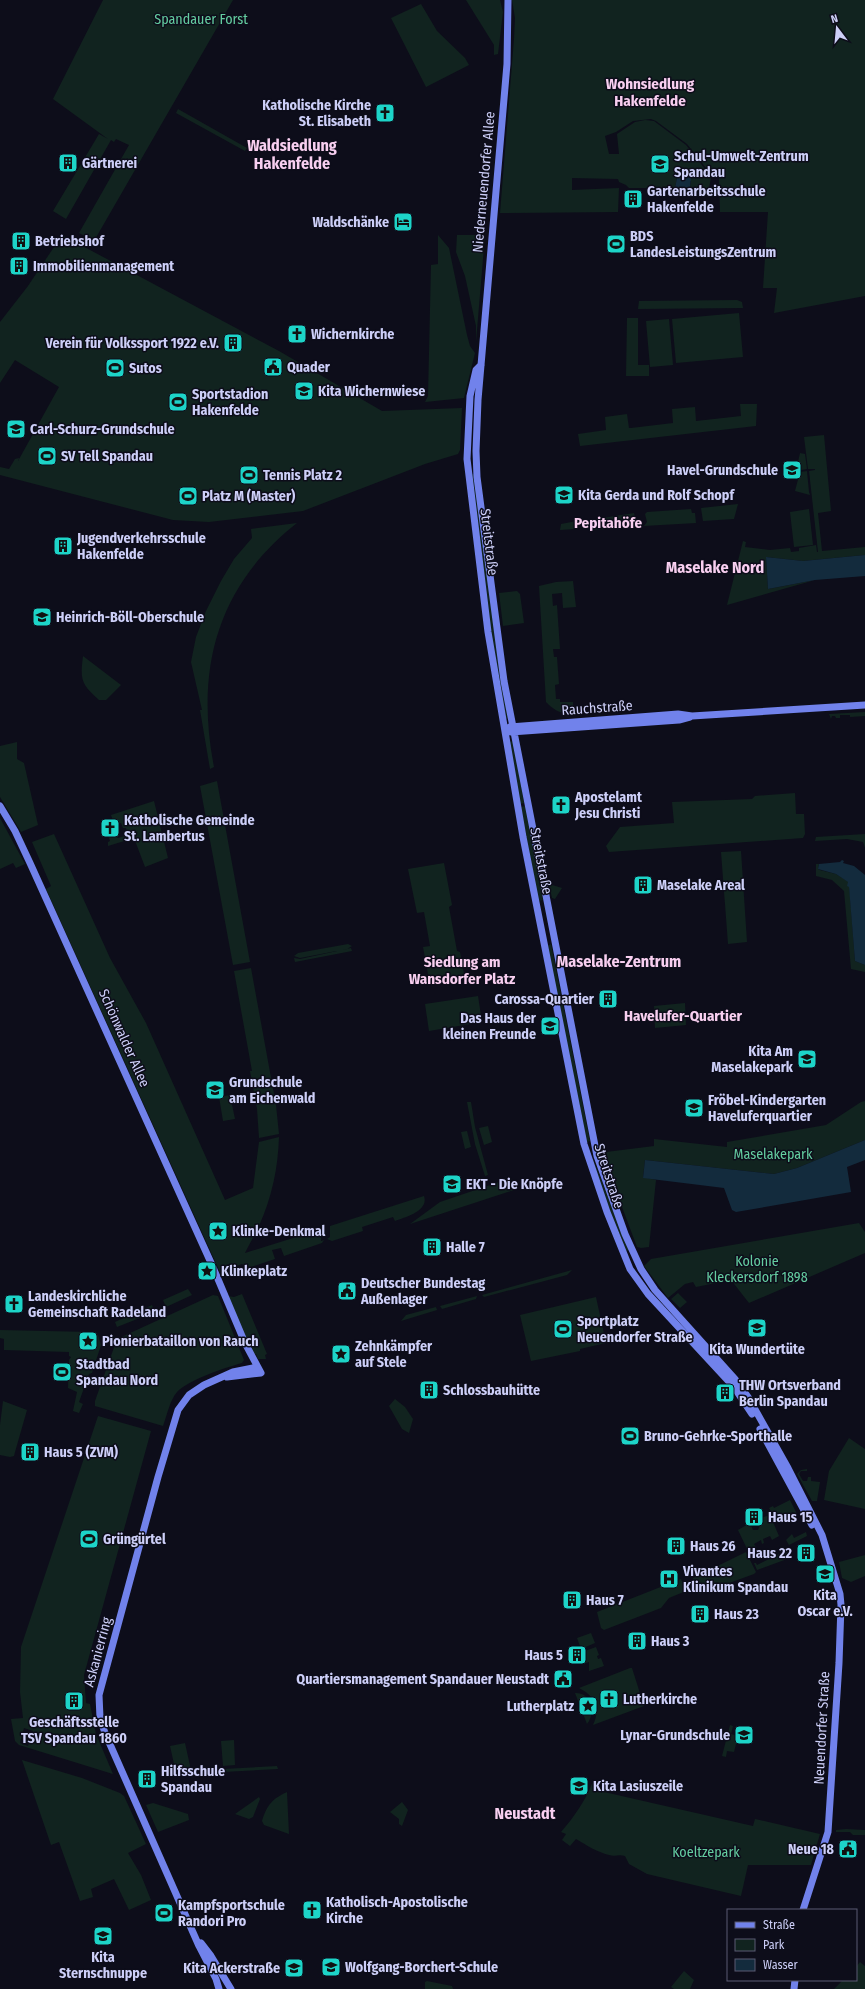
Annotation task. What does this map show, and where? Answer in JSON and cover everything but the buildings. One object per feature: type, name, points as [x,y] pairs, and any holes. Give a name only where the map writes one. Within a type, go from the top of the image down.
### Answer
[{"type":"main road","name":"Niederneuendorfer Allee","points":[[476,458],[481,365],[506,64],[508,0]]},
{"type":"main road","name":"Niederneuendorfer Allee","points":[[467,458],[470,396],[476,370],[481,365]]},
{"type":"main road","name":"Streitstraße","points":[[467,458],[488,632],[504,731],[523,838],[578,1118],[592,1171],[626,1261]]},
{"type":"main road","name":"Streitstraße","points":[[476,458],[497,637],[513,729],[594,1149],[635,1258]]},
{"type":"main road","name":"Rauchstraße","points":[[504,731],[513,729],[680,720],[692,716],[865,705]]},
{"type":"main road","name":"Schönwalder Allee","points":[[0,806],[15,831],[30,863],[220,1283],[245,1344],[259,1370]]},
{"type":"main road","name":"Neuendorfer Straße","points":[[635,1258],[655,1290],[743,1390],[782,1457],[825,1547],[834,1572],[842,1604],[832,1787],[828,1832],[803,1909]]},
{"type":"main road","name":"Neuendorfer Straße","points":[[626,1261],[648,1294],[739,1394],[755,1418],[813,1522]]},
{"type":"main road","name":"Askanierring","points":[[218,1989],[216,1979],[105,1733],[100,1718],[99,1704],[106,1668],[175,1417],[184,1402],[192,1393],[219,1378],[240,1369],[259,1370]]},
{"type":"main road","name":"Askanierring","points":[[198,1940],[211,1956],[229,1988]]},
{"type":"green space","name":"Spandauer Forst","points":[[103,0],[233,0],[94,241],[79,233],[129,145],[116,139],[114,142],[111,140],[66,219],[53,211],[99,134],[108,139],[53,99]]},
{"type":"green space","points":[[466,0],[500,0],[503,12],[498,54],[494,55],[494,45]]},
{"type":"green space","points":[[512,0],[865,0],[865,296],[774,313],[777,288],[763,288],[768,212],[720,212],[719,177],[710,173],[687,144],[656,121],[651,119],[633,121],[616,132],[605,136],[609,154],[619,154],[617,134],[635,122],[645,120],[654,121],[686,145],[709,174],[711,178],[709,188],[697,189],[690,187],[691,181],[677,178],[675,188],[629,188],[619,182],[618,179],[572,178],[572,190],[619,188],[618,212],[500,213],[514,39],[515,18]]},
{"type":"green space","points":[[421,4],[437,31],[465,58],[469,65],[426,87],[391,18]]},
{"type":"green space","points":[[178,109],[247,148],[245,151],[176,113]]},
{"type":"green space","points":[[62,235],[279,351],[382,411],[462,408],[460,450],[458,454],[425,464],[303,511],[209,522],[173,520],[0,475],[0,467],[9,469],[15,459],[19,458],[18,461],[59,387],[15,360],[0,383],[0,322],[28,286]]},
{"type":"green space","points":[[438,235],[449,248],[467,335],[470,346],[475,353],[464,398],[425,402],[428,396],[431,265],[438,264]]},
{"type":"green space","points":[[457,235],[485,235],[476,342],[476,326],[465,276],[456,252]]},
{"type":"green space","points":[[737,300],[742,302],[743,308],[638,309],[639,301]]},
{"type":"green space","points":[[739,313],[743,357],[676,363],[672,319]]},
{"type":"green space","points":[[627,318],[638,318],[638,365],[649,365],[649,376],[626,376]]},
{"type":"green space","points":[[669,319],[673,365],[650,367],[646,321]]},
{"type":"green space","points":[[740,404],[757,404],[756,426],[580,446],[578,434],[606,430],[605,417],[627,414],[629,428],[631,428],[673,423],[672,409],[695,407],[696,421],[741,416]]},
{"type":"green space","points":[[824,435],[831,511],[818,513],[822,551],[865,547],[865,555],[803,561],[766,557],[768,589],[815,580],[727,605],[743,541],[746,542],[745,547],[770,550],[790,548],[791,552],[799,551],[799,548],[816,545],[818,552],[809,471],[815,469],[808,469],[804,437]]},
{"type":"green space","points":[[800,453],[805,454],[807,469],[796,471]]},
{"type":"green space","points":[[807,471],[810,495],[795,491],[800,472]]},
{"type":"green space","points":[[471,474],[474,474],[509,718],[505,719],[496,671]]},
{"type":"green space","points":[[738,504],[734,519],[703,521],[701,508]]},
{"type":"green space","points":[[691,509],[692,513],[695,513],[696,523],[644,526],[647,522],[645,514],[647,512]]},
{"type":"green space","points":[[809,509],[813,545],[794,547],[790,512]]},
{"type":"green space","points":[[634,513],[636,521],[639,521],[637,527],[595,530],[589,528],[587,525],[590,520]]},
{"type":"green space","points":[[582,520],[576,523],[575,529],[560,530],[561,524]]},
{"type":"green space","points":[[297,523],[270,548],[248,574],[231,602],[218,632],[211,663],[208,696],[209,731],[214,767],[210,769],[200,710],[202,710],[191,662],[196,637],[206,611],[221,581],[234,559],[252,538],[251,529]]},
{"type":"green space","points":[[573,581],[576,607],[563,608],[562,593],[552,594],[553,606],[557,605],[560,649],[553,649],[554,657],[557,657],[559,684],[555,685],[556,699],[560,699],[560,702],[573,702],[573,713],[561,713],[546,702],[539,586],[556,582]]},
{"type":"green space","points":[[517,591],[520,594],[524,623],[503,626],[499,593]]},
{"type":"green space","points":[[83,656],[121,685],[106,700],[99,700],[88,690],[85,685],[82,676]]},
{"type":"green space","points":[[865,712],[865,716],[850,717],[850,715],[840,715],[840,718],[832,716],[831,719],[829,714]]},
{"type":"green space","points":[[514,741],[524,803],[520,804],[509,742]]},
{"type":"green space","points":[[17,742],[17,759],[24,763],[38,825],[21,832],[0,797],[0,746]]},
{"type":"green space","points":[[217,781],[250,962],[233,965],[200,786]]},
{"type":"green space","points":[[795,793],[796,814],[804,814],[805,834],[803,838],[609,852],[606,846],[620,827],[674,823],[672,802],[752,799],[755,796]]},
{"type":"green space","points":[[154,801],[168,858],[145,867],[134,838],[108,846],[108,842],[110,841],[107,833],[115,831],[116,837],[118,838],[128,835],[126,828],[123,828],[121,823],[114,824],[111,815]]},
{"type":"green space","points":[[525,806],[543,900],[538,901],[521,807]]},
{"type":"green space","points":[[0,818],[25,864],[16,868],[13,863],[0,869]]},
{"type":"green space","points":[[54,834],[110,958],[146,1023],[225,1200],[253,1188],[259,1142],[279,1137],[276,1171],[271,1193],[264,1215],[245,1253],[325,1228],[324,1233],[321,1235],[321,1241],[324,1240],[322,1243],[284,1256],[281,1248],[272,1250],[275,1259],[248,1268],[242,1264],[220,1272],[46,889],[51,886],[32,842]]},
{"type":"green space","points":[[865,834],[865,848],[863,842],[847,839],[815,841],[816,837]]},
{"type":"green space","points":[[741,851],[747,942],[728,944],[721,852]]},
{"type":"green space","points":[[444,863],[452,905],[449,907],[457,951],[460,952],[465,979],[430,985],[423,947],[430,946],[424,912],[417,913],[408,869]]},
{"type":"green space","points":[[816,864],[819,864],[818,869],[836,874],[849,882],[855,961],[865,965],[865,972],[851,969],[844,891],[832,880],[816,876]]},
{"type":"green space","points":[[549,884],[562,888],[555,899],[552,898]]},
{"type":"green space","points":[[348,944],[352,946],[347,949],[300,958],[294,956],[298,953]]},
{"type":"green space","points":[[551,944],[590,1141],[587,1142],[547,946]]},
{"type":"green space","points":[[351,948],[352,951],[295,962],[294,958],[300,959]]},
{"type":"green space","points":[[251,968],[276,1105],[279,1134],[259,1138],[257,1109],[250,1071],[252,1071],[234,971]]},
{"type":"green space","points":[[478,996],[482,1022],[429,1031],[425,1004]]},
{"type":"green space","points":[[685,1003],[686,1025],[655,1028],[654,1006]]},
{"type":"green space","points":[[230,1095],[235,1119],[223,1121],[219,1097]]},
{"type":"green space","name":"Maselakepark","points":[[865,1101],[865,1140],[797,1168],[774,1174],[645,1160],[643,1177],[656,1180],[649,1247],[637,1247],[604,1159],[608,1159],[606,1152],[654,1146],[654,1139],[727,1147],[727,1142],[826,1125],[861,1102]]},
{"type":"green space","points":[[467,1102],[471,1102],[475,1127],[488,1175],[485,1176],[475,1144]]},
{"type":"green space","points":[[488,1126],[492,1142],[484,1145],[479,1128]]},
{"type":"green space","points":[[467,1131],[471,1147],[465,1149],[461,1132]]},
{"type":"green space","points":[[593,1159],[629,1250],[626,1251],[590,1160]]},
{"type":"green space","points":[[511,1178],[514,1190],[410,1224],[440,1202]]},
{"type":"green space","points":[[424,1196],[425,1201],[423,1206],[416,1213],[395,1221],[393,1217],[362,1227],[363,1231],[332,1241],[327,1239],[330,1237],[330,1226]]},
{"type":"green space","name":"Kolonie Kleckersdorf 1898","points":[[859,1223],[865,1232],[865,1253],[749,1303],[731,1280],[696,1287],[693,1282],[685,1284],[668,1298],[644,1266],[651,1259]]},
{"type":"green space","points":[[572,1270],[567,1275],[484,1297],[482,1295]]},
{"type":"green space","points":[[188,1289],[192,1295],[166,1307],[163,1300]]},
{"type":"green space","points":[[678,1293],[687,1302],[680,1308],[671,1299]]},
{"type":"green space","points":[[242,1294],[267,1354],[265,1355],[266,1359],[258,1359],[256,1354],[253,1355],[228,1296],[234,1297]]},
{"type":"green space","points":[[213,1295],[218,1296],[244,1360],[242,1363],[208,1374],[182,1387],[172,1399],[163,1426],[95,1406],[95,1401],[117,1339]]},
{"type":"green space","points":[[477,1296],[476,1299],[442,1309],[440,1306]]},
{"type":"green space","name":"Sportplatz Neuendorfer Straße","points":[[596,1297],[606,1343],[580,1349],[580,1351],[531,1361],[520,1315]]},
{"type":"green space","points":[[152,1305],[155,1312],[117,1327],[115,1322]]},
{"type":"green space","points":[[436,1307],[437,1310],[401,1321],[406,1315]]},
{"type":"green space","points":[[0,1330],[91,1332],[98,1335],[101,1345],[92,1373],[89,1374],[79,1402],[83,1404],[79,1413],[73,1411],[77,1392],[68,1388],[69,1360],[71,1357],[69,1356],[69,1352],[4,1350],[4,1339],[0,1338]]},
{"type":"green space","points":[[395,1399],[405,1407],[413,1419],[409,1433],[402,1429],[389,1406]]},
{"type":"green space","points":[[3,1401],[27,1410],[14,1456],[10,1457],[0,1455],[0,1425]]},
{"type":"green space","name":"Grüngürtel","points":[[98,1416],[151,1431],[84,1675],[86,1703],[90,1704],[96,1734],[113,1774],[19,1745],[15,1741],[11,1719],[23,1718],[20,1692],[21,1647]],"holes":[[[24,1728],[33,1731],[28,1746],[20,1743]]]},
{"type":"green space","points":[[849,1438],[865,1449],[865,1509],[824,1500],[829,1471]]},
{"type":"green space","points":[[807,1469],[807,1471],[801,1471],[799,1474],[803,1481],[807,1481],[808,1477],[811,1477],[811,1481],[820,1482],[817,1501],[812,1501],[797,1474],[801,1470]]},
{"type":"green space","points":[[790,1500],[797,1514],[795,1515],[793,1512],[785,1516],[787,1520],[777,1523],[769,1508],[773,1506],[774,1508]]},
{"type":"green space","points":[[770,1515],[779,1536],[772,1540],[770,1536],[763,1539],[764,1543],[762,1544],[761,1540],[754,1544],[756,1547],[748,1551],[738,1530],[750,1523],[753,1530],[758,1530],[760,1525],[757,1519]]},
{"type":"green space","points":[[806,1532],[807,1536],[789,1545],[786,1540],[792,1534],[794,1538]]},
{"type":"green space","points":[[787,1550],[789,1556],[787,1559],[757,1570],[754,1563],[757,1565]]},
{"type":"green space","points":[[746,1552],[756,1572],[754,1574],[699,1594],[695,1591],[698,1590],[696,1584],[693,1585],[693,1578]]},
{"type":"green space","points":[[865,1555],[865,1576],[851,1582],[842,1578],[839,1562]]},
{"type":"green space","points":[[681,1579],[686,1591],[669,1598],[661,1608],[604,1630],[601,1628],[597,1612]]},
{"type":"green space","points":[[591,1633],[595,1643],[581,1649],[577,1638]]},
{"type":"green space","points":[[596,1647],[599,1655],[597,1656],[598,1659],[601,1658],[604,1666],[589,1671],[589,1662],[586,1663],[582,1652]]},
{"type":"green space","points":[[632,1668],[644,1706],[593,1725],[596,1713],[595,1703],[585,1691],[579,1688]]},
{"type":"green space","points":[[575,1693],[585,1696],[589,1699],[591,1704],[592,1709],[590,1719],[587,1724]]},
{"type":"green space","points":[[730,1725],[733,1726],[731,1734],[738,1736],[734,1752],[727,1751],[726,1757],[722,1756]]},
{"type":"green space","points":[[234,1740],[235,1765],[223,1766],[221,1741]]},
{"type":"green space","points":[[185,1743],[191,1770],[176,1773],[170,1746]]},
{"type":"green space","points":[[22,1760],[82,1778],[124,1796],[146,1844],[128,1853],[141,1875],[151,1900],[129,1910],[114,1879],[91,1889],[93,1897],[80,1901],[59,1842],[51,1845]]},
{"type":"green space","points":[[277,1766],[278,1769],[223,1772],[223,1769]]},
{"type":"green space","name":"Koeltzepark","points":[[593,1781],[597,1788],[604,1792],[753,1826],[755,1819],[820,1834],[811,1865],[748,1865],[741,1896],[647,1874],[629,1864],[625,1856],[611,1856],[605,1854],[576,1839],[570,1846],[562,1840],[566,1834],[561,1832],[579,1808]]},
{"type":"green space","points":[[287,1792],[289,1834],[264,1825],[262,1821],[271,1803],[277,1797]]},
{"type":"green space","points":[[259,1797],[260,1799],[253,1817],[249,1819],[235,1814]]},
{"type":"green space","points":[[402,1802],[408,1810],[402,1826],[399,1824],[399,1819],[390,1812]]},
{"type":"green space","points":[[153,1803],[188,1814],[189,1820],[158,1832],[146,1805]]},
{"type":"green space","points":[[836,1830],[865,1830],[865,1835],[853,1835],[850,1832],[836,1832]]},
{"type":"green space","points":[[860,1962],[865,1966],[865,1989],[834,1989],[842,1981],[857,1981],[857,1966]]},
{"type":"green space","points":[[684,1971],[694,1980],[690,1989],[674,1989],[671,1987]]},
{"type":"green space","points":[[427,1981],[452,1986],[453,1989],[425,1989],[425,1982]]},
{"type":"water","points":[[682,176],[690,176],[691,178],[690,187],[684,190],[675,188],[677,178]]},
{"type":"water","points":[[865,555],[865,576],[815,580],[768,589],[766,557],[803,561]]},
{"type":"water","points":[[842,860],[844,861],[843,863],[854,866],[865,875],[865,965],[855,961],[849,887],[847,886],[848,882],[836,874],[818,869],[819,864],[840,862]]},
{"type":"water","points":[[865,1140],[865,1160],[847,1167],[851,1192],[736,1212],[732,1210],[724,1188],[643,1178],[645,1160],[774,1174],[797,1168]]},
{"type":"place","name":"Katholische Kirche St. Elisabeth","points":[[385,113]]},
{"type":"place","name":"Gärtnerei","points":[[68,163]]},
{"type":"place","name":"Schul-Umwelt-Zentrum Spandau","points":[[660,164]]},
{"type":"place","name":"Gartenarbeitsschule Hakenfelde","points":[[633,199]]},
{"type":"place","name":"Waldschänke","points":[[403,222]]},
{"type":"place","name":"Betriebshof","points":[[21,241]]},
{"type":"place","name":"BDS LandesLeistungsZentrum","points":[[616,244]]},
{"type":"place","name":"Immobilienmanagement","points":[[19,266]]},
{"type":"place","name":"Wichernkirche","points":[[297,334]]},
{"type":"place","name":"Verein für Volkssport 1922 e.V.","points":[[233,343]]},
{"type":"place","name":"Quader","points":[[273,367]]},
{"type":"place","name":"Sutos","points":[[115,368]]},
{"type":"place","name":"Kita Wichernwiese","points":[[304,391]]},
{"type":"place","name":"Sportstadion Hakenfelde","points":[[178,402]]},
{"type":"place","name":"Carl-Schurz-Grundschule","points":[[16,429]]},
{"type":"place","name":"SV Tell Spandau","points":[[47,456]]},
{"type":"place","name":"Havel-Grundschule","points":[[792,470]]},
{"type":"place","name":"Tennis Platz 2","points":[[249,475]]},
{"type":"place","name":"Kita Gerda und Rolf Schopf","points":[[564,495]]},
{"type":"place","name":"Platz M (Master)","points":[[188,496]]},
{"type":"place","name":"Jugendverkehrsschule Hakenfelde","points":[[63,546]]},
{"type":"place","name":"Heinrich-Böll-Oberschule","points":[[42,617]]},
{"type":"place","name":"Apostelamt Jesu Christi","points":[[561,805]]},
{"type":"place","name":"Katholische Gemeinde St. Lambertus","points":[[110,828]]},
{"type":"place","name":"Maselake Areal","points":[[643,885]]},
{"type":"place","name":"Carossa-Quartier","points":[[608,999]]},
{"type":"place","name":"Das Haus der kleinen Freunde","points":[[550,1026]]},
{"type":"place","name":"Kita Am Maselakepark","points":[[807,1059]]},
{"type":"place","name":"Grundschule am Eichenwald","points":[[215,1090]]},
{"type":"place","name":"Fröbel-Kindergarten Haveluferquartier","points":[[694,1108]]},
{"type":"place","name":"EKT - Die Knöpfe","points":[[452,1184]]},
{"type":"place","name":"Klinke-Denkmal","points":[[218,1231]]},
{"type":"place","name":"Halle 7","points":[[432,1247]]},
{"type":"place","name":"Klinkeplatz","points":[[207,1271]]},
{"type":"place","name":"Deutscher Bundestag Außenlager","points":[[347,1291]]},
{"type":"place","name":"Landeskirchliche Gemeinschaft Radeland","points":[[14,1304]]},
{"type":"place","name":"Kita Wundertüte","points":[[757,1328]]},
{"type":"place","name":"Sportplatz Neuendorfer Straße","points":[[563,1329]]},
{"type":"place","name":"Pionierbataillon von Rauch","points":[[88,1341]]},
{"type":"place","name":"Zehnkämpfer auf Stele","points":[[341,1354]]},
{"type":"place","name":"Stadtbad Spandau Nord","points":[[62,1372]]},
{"type":"place","name":"Schlossbauhütte","points":[[429,1390]]},
{"type":"place","name":"THW Ortsverband Berlin Spandau","points":[[725,1393]]},
{"type":"place","name":"Bruno-Gehrke-Sporthalle","points":[[630,1436]]},
{"type":"place","name":"Haus 5 (ZVM)","points":[[30,1452]]},
{"type":"place","name":"Haus 15","points":[[754,1517]]},
{"type":"place","name":"Grüngürtel","points":[[89,1539]]},
{"type":"place","name":"Haus 26","points":[[676,1546]]},
{"type":"place","name":"Haus 22","points":[[806,1553]]},
{"type":"place","name":"Kita Oscar e.V.","points":[[825,1574]]},
{"type":"place","name":"Vivantes Klinikum Spandau","points":[[669,1579]]},
{"type":"place","name":"Haus 7","points":[[572,1600]]},
{"type":"place","name":"Haus 23","points":[[700,1614]]},
{"type":"place","name":"Haus 3","points":[[637,1641]]},
{"type":"place","name":"Haus 5","points":[[577,1655]]},
{"type":"place","name":"Quartiersmanagement Spandauer Neustadt","points":[[563,1679]]},
{"type":"place","name":"Lutherkirche","points":[[609,1699]]},
{"type":"place","name":"Geschäftsstelle TSV Spandau 1860","points":[[74,1701]]},
{"type":"place","name":"Lutherplatz","points":[[588,1706]]},
{"type":"place","name":"Lynar-Grundschule","points":[[744,1735]]},
{"type":"place","name":"Hilfsschule Spandau","points":[[147,1779]]},
{"type":"place","name":"Kita Lasiuszeile","points":[[579,1786]]},
{"type":"place","name":"Neue 18","points":[[848,1849]]},
{"type":"place","name":"Katholisch-Apostolische Kirche","points":[[312,1910]]},
{"type":"place","name":"Kampfsportschule Randori Pro","points":[[164,1913]]},
{"type":"place","name":"Kita Sternschnuppe","points":[[103,1936]]},
{"type":"place","name":"Wolfgang-Borchert-Schule","points":[[331,1967]]},
{"type":"place","name":"Kita Ackerstraße","points":[[294,1968]]},
{"type":"district","name":"Wohnsiedlung Hakenfelde","points":[[650,92]]},
{"type":"district","name":"Waldsiedlung Hakenfelde","points":[[292,154]]},
{"type":"district","name":"Pepitahöfe","points":[[608,523]]},
{"type":"district","name":"Maselake Nord","points":[[715,567]]},
{"type":"district","name":"Maselake-Zentrum","points":[[619,961]]},
{"type":"district","name":"Siedlung am Wansdorfer Platz","points":[[462,970]]},
{"type":"district","name":"Havelufer-Quartier","points":[[683,1016]]},
{"type":"district","name":"Neustadt","points":[[525,1813]]}]
